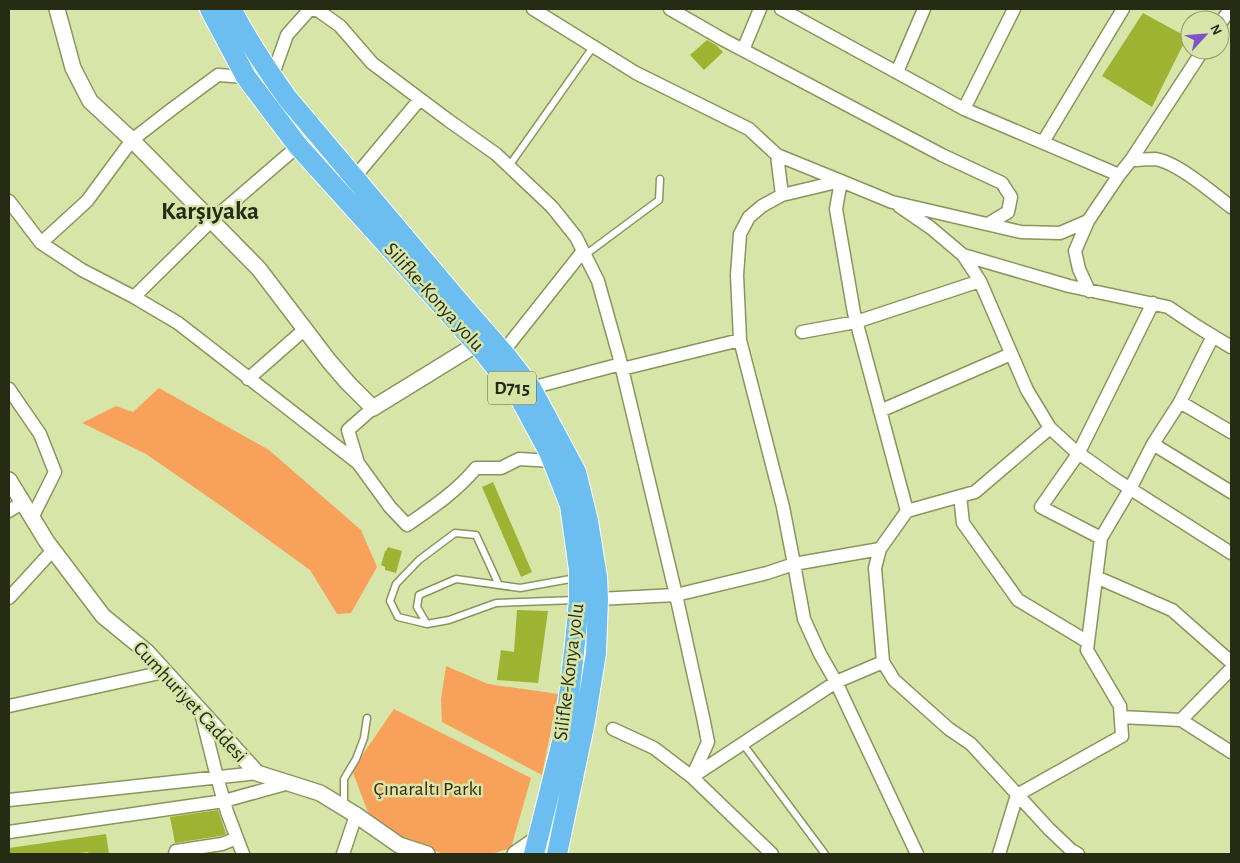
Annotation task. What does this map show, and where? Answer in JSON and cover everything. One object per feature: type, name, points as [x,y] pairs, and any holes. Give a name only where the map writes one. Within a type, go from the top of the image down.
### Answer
[{"type":"highway","name":"Silifke-Konya yolu","points":[[210,9],[246,77],[298,146],[483,340],[503,352],[531,388],[576,472],[588,521],[588,600],[596,653],[585,721],[557,854]]},
{"type":"highway","name":"Silifke-Konya yolu","points":[[231,9],[248,32],[272,77],[288,100],[354,178],[483,340],[520,398],[550,452],[570,505],[579,570],[588,577]]},
{"type":"highway","name":"Silifke-Konya yolu","points":[[536,846],[566,730],[588,600]]},
{"type":"street","points":[[57,9],[73,68],[90,101],[132,140],[259,268],[329,361],[372,408]]},
{"type":"street","points":[[272,77],[287,35],[309,9],[319,11],[340,26],[372,63],[496,154],[552,207],[576,237],[598,281],[622,367],[676,595],[708,742],[692,777]]},
{"type":"street","points":[[532,9],[636,73],[749,129],[776,155],[892,202],[931,228],[963,255],[980,281],[1027,390],[1050,428],[1078,454],[1231,553]]},
{"type":"street","points":[[670,9],[743,50],[942,155],[1002,183],[1011,198],[1008,212],[988,224]]},
{"type":"street","points":[[743,50],[760,9]]},
{"type":"street","points":[[781,9],[964,109],[1119,175]]},
{"type":"street","points":[[896,72],[924,9]]},
{"type":"street","points":[[964,109],[1014,9]]},
{"type":"street","points":[[1043,142],[1124,9]]},
{"type":"street","points":[[1089,290],[1075,251],[1088,221],[1131,160],[1196,60]]},
{"type":"street","points":[[41,243],[87,201],[132,140],[218,75],[246,77]]},
{"type":"street","points":[[354,178],[420,99]]},
{"type":"street","points":[[134,297],[211,221],[298,146]]},
{"type":"street","points":[[776,155],[782,195]]},
{"type":"street","points":[[1131,160],[1156,159],[1174,166],[1231,207]]},
{"type":"street","points":[[841,180],[782,195],[762,206],[749,217],[740,234],[737,275],[740,340],[782,507],[804,618],[917,854]]},
{"type":"street","points":[[841,180],[836,209],[856,322],[907,511]]},
{"type":"street","points":[[9,201],[41,243],[82,270],[178,323],[358,463],[390,507],[407,525],[438,504],[467,479],[476,468],[501,468],[519,458],[553,461]]},
{"type":"street","points":[[892,202],[1021,232],[1060,233],[1088,221]]},
{"type":"street","points":[[503,352],[584,253]]},
{"type":"street","points":[[963,255],[1069,286],[1168,307],[1231,347]]},
{"type":"street","points":[[802,332],[856,322],[980,281]]},
{"type":"street","points":[[1101,538],[1041,507],[1078,454],[1153,303]]},
{"type":"street","points":[[248,379],[305,329]]},
{"type":"street","points":[[999,854],[1016,795],[1122,736],[1120,706],[1087,650],[1101,538],[1130,489],[1153,444],[1180,402],[1213,336]]},
{"type":"street","points":[[358,463],[348,430],[372,408],[483,340]]},
{"type":"street","points":[[531,388],[740,340]]},
{"type":"street","points":[[880,411],[1011,354]]},
{"type":"street","points":[[9,389],[40,434],[55,472],[32,518]]},
{"type":"street","points":[[1180,402],[1231,432]]},
{"type":"street","points":[[1050,428],[976,492],[907,511],[880,549],[875,568],[883,662],[894,680],[949,729],[971,744],[1016,795],[1070,850],[1078,854]]},
{"type":"street","points":[[1153,444],[1231,492]]},
{"type":"street","name":"Cumhuriyet Caddesi","points":[[9,480],[53,550],[103,616],[147,652],[257,773],[320,793],[350,811],[398,845],[427,854]]},
{"type":"street","points":[[960,496],[963,523],[1018,600],[1088,642]]},
{"type":"street","points":[[9,512],[23,502]]},
{"type":"street","points":[[588,600],[676,595],[767,573],[794,564],[880,549]]},
{"type":"street","points":[[9,598],[53,550]]},
{"type":"street","points":[[1096,577],[1172,610],[1231,662]]},
{"type":"street","points":[[692,777],[836,682],[883,662]]},
{"type":"street","points":[[1181,720],[1231,669]]},
{"type":"street","points":[[9,706],[164,672]]},
{"type":"street","points":[[200,709],[224,801],[243,854]]},
{"type":"street","points":[[1121,717],[1181,720],[1231,752]]},
{"type":"street","points":[[613,728],[654,748],[692,777],[772,854]]},
{"type":"street","points":[[9,800],[257,773]]},
{"type":"street","points":[[9,832],[224,801],[289,783]]},
{"type":"street","points":[[343,854],[350,811]]},
{"type":"street","points":[[175,854],[176,851],[222,844],[237,838]]},
{"type":"street","points":[[515,854],[536,846]]},
{"type":"lane","points":[[509,167],[593,47]]},
{"type":"lane","points":[[584,253],[659,200],[660,179]]},
{"type":"lane","points":[[498,585],[476,535],[454,533],[419,560],[396,584],[390,601],[398,617],[428,624],[448,620],[496,603],[588,600]]},
{"type":"lane","points":[[428,624],[417,607],[420,595],[456,579],[520,588],[588,577]]},
{"type":"lane","points":[[350,811],[344,779],[356,760],[364,738],[367,718]]},
{"type":"lane","points":[[743,744],[825,854]]},
{"type":"green space","points":[[159,388],[269,450],[361,530],[377,567],[351,613],[337,614],[310,570],[227,510],[146,454],[82,423],[116,406],[133,412]]},
{"type":"green space","points":[[446,666],[488,684],[558,694],[542,775],[442,722],[441,699]]},
{"type":"green space","name":"Çınaraltı Parkı","points":[[394,709],[531,778],[511,848],[491,854],[444,854],[403,839],[369,815],[352,770]]},
{"type":"building","points":[[1143,13],[1180,33],[1180,51],[1152,107],[1102,76]]},
{"type":"building","points":[[707,40],[723,52],[704,70],[690,55]]},
{"type":"building","points":[[493,482],[532,572],[521,577],[482,487]]},
{"type":"building","points":[[388,547],[402,551],[396,573],[385,570],[385,567],[381,565]]},
{"type":"building","points":[[517,610],[548,611],[538,683],[497,680],[501,650],[514,652]]},
{"type":"building","points":[[218,810],[226,834],[175,843],[170,817]]},
{"type":"building","points":[[106,834],[109,854],[89,854],[88,852],[70,854],[9,854],[9,848]]},
{"type":"district","name":"Karşıyaka","points":[[210,211]]}]
